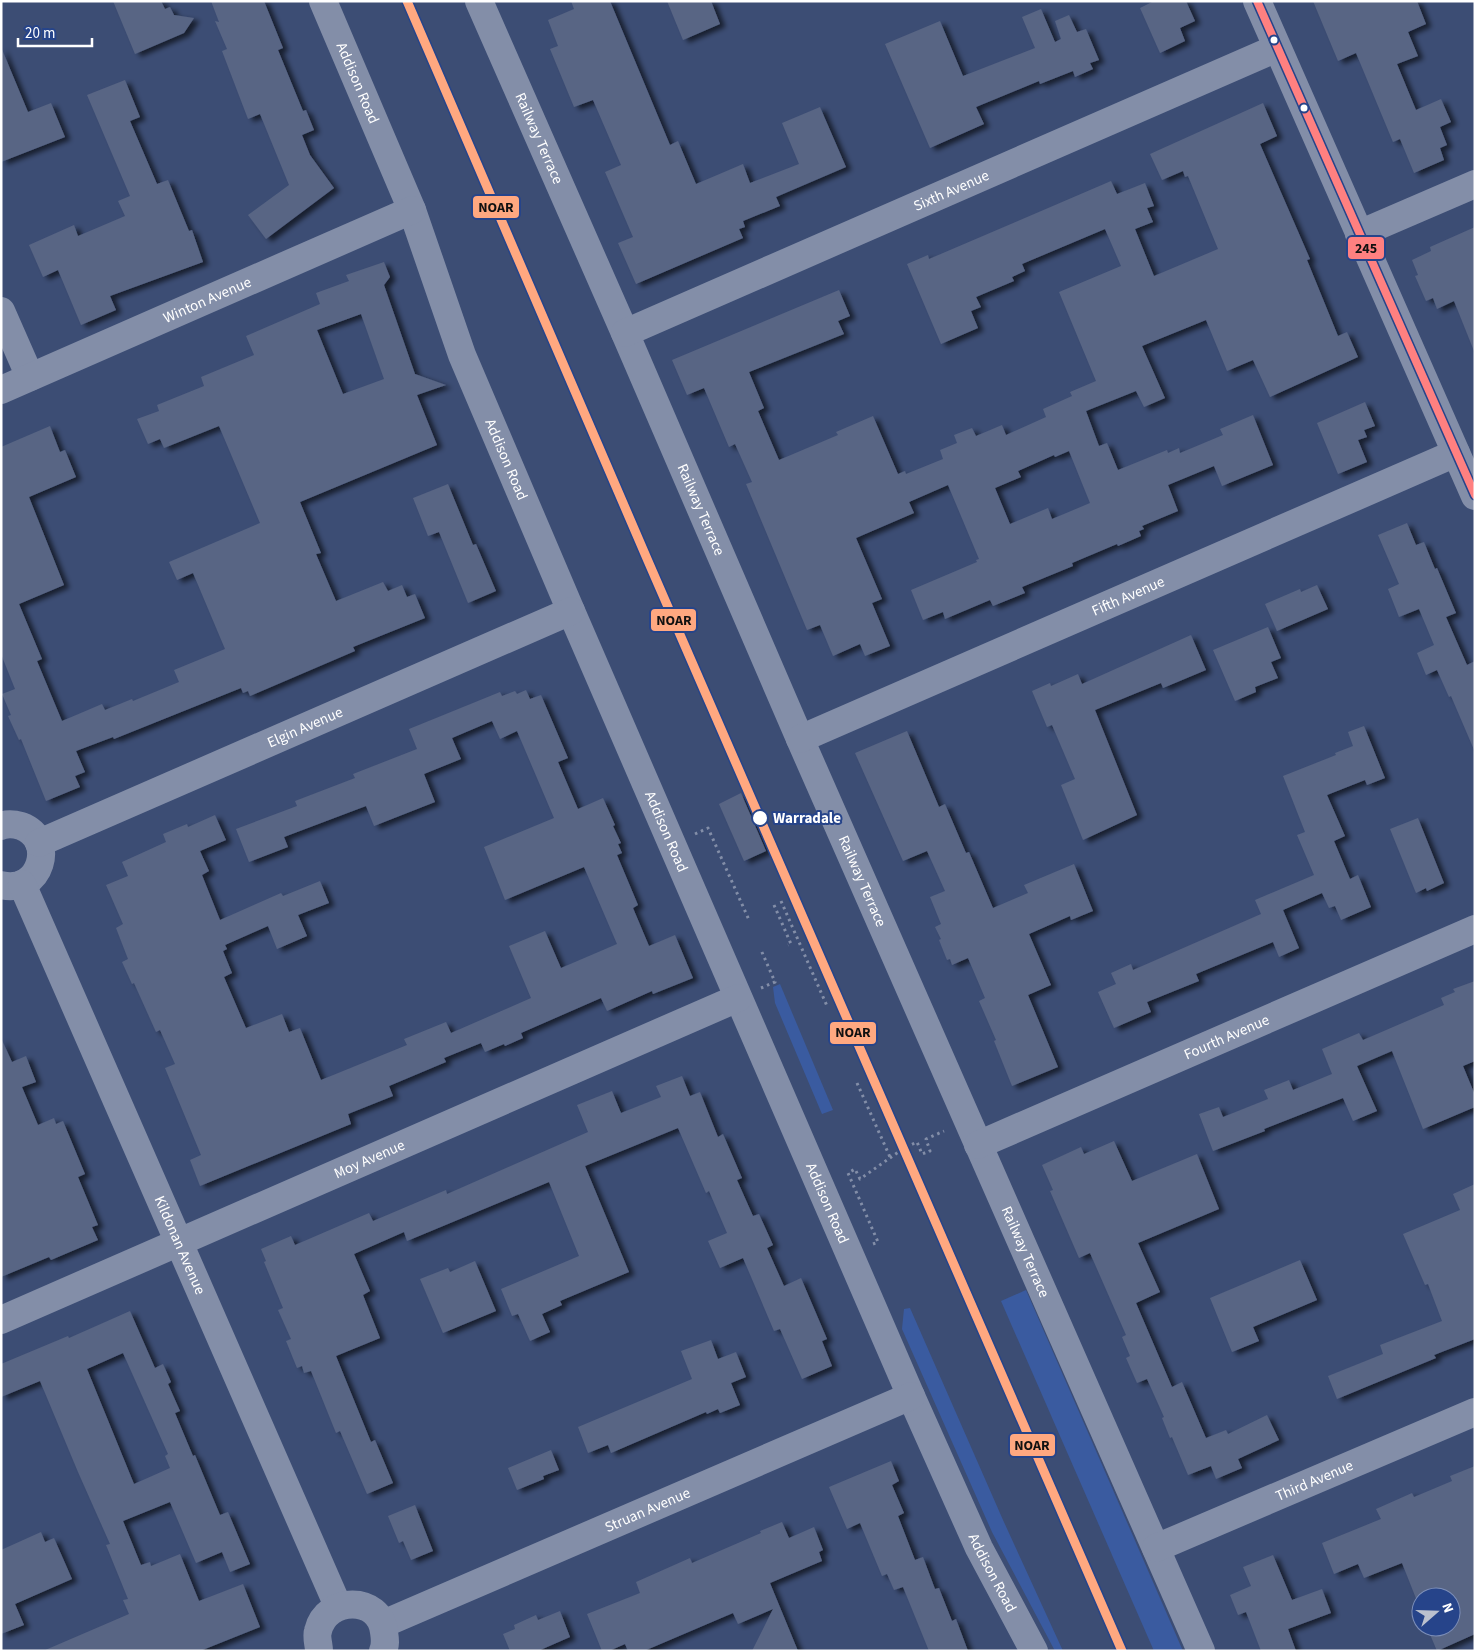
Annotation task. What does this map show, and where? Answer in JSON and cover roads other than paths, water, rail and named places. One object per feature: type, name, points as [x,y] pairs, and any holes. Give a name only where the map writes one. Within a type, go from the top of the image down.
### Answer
[{"type":"street","name":"Addison Road","points":[[323,1],[412,210],[462,355],[571,611],[911,1396],[979,1548],[1034,1651]]},
{"type":"street","name":"Railway Terrace","points":[[480,1],[800,739],[1201,1651]]},
{"type":"street","points":[[1257,1],[1475,496]]},
{"type":"street","name":"Sixth Avenue","points":[[625,333],[1277,48]]},
{"type":"street","points":[[1359,234],[1475,184]]},
{"type":"street","name":"Winton Avenue","points":[[1,390],[412,210]]},
{"type":"street","points":[[1,311],[30,378]]},
{"type":"street","name":"Fifth Avenue","points":[[800,739],[1456,453]]},
{"type":"street","name":"Elgin Avenue","points":[[39,843],[571,611]]},
{"type":"street","points":[[1,826],[16,824],[25,828],[33,834],[39,843],[41,852],[37,872],[30,879],[12,885]]},
{"type":"street","name":"Kildonan Avenue","points":[[12,885],[178,1242],[338,1606]]},
{"type":"street","name":"Fourth Avenue","points":[[978,1145],[1475,929]]},
{"type":"street","name":"Moy Avenue","points":[[1,1320],[738,998]]},
{"type":"street","name":"Struan Avenue","points":[[383,1624],[911,1396]]},
{"type":"street","name":"Third Avenue","points":[[1156,1548],[1475,1412]]},
{"type":"street","points":[[319,1651],[317,1632],[325,1616],[338,1606],[358,1604],[375,1612],[383,1624],[386,1645],[383,1651]]},
{"type":"place","name":"Warradale","points":[[760,818]]}]
